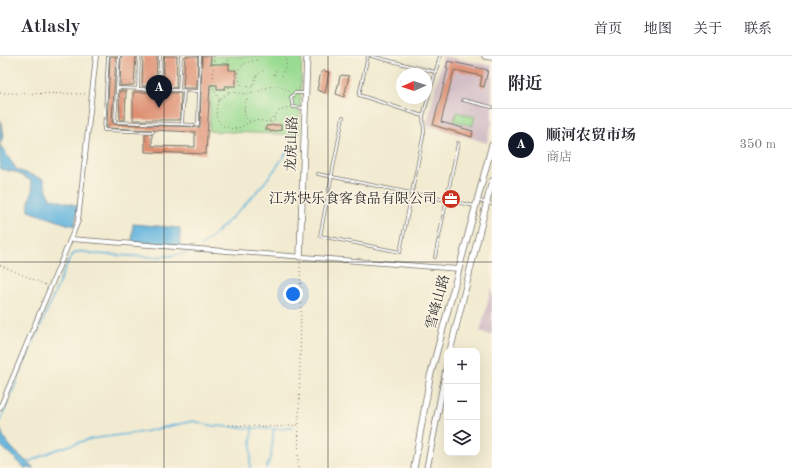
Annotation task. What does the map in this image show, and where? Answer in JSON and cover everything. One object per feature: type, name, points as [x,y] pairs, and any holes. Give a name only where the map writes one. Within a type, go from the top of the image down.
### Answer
[{"type":"main road","name":"龙虎山路","points":[[300,257],[307,56]]},
{"type":"main road","points":[[485,56],[492,57]]},
{"type":"main road","name":"雪峰山路","points":[[414,468],[430,377],[492,145]]},
{"type":"main road","name":"雪峰山路","points":[[451,348],[489,204],[492,181]]},
{"type":"main road","points":[[427,468],[444,380]]},
{"type":"street","points":[[0,408],[78,221],[96,56]]},
{"type":"street","points":[[71,239],[459,269]]},
{"type":"lane","points":[[108,56],[104,130],[153,132]]},
{"type":"lane","points":[[119,56],[115,122],[198,125],[200,56]]},
{"type":"lane","points":[[138,89],[139,56]]},
{"type":"lane","points":[[159,90],[160,56]]},
{"type":"lane","points":[[179,90],[180,56]]},
{"type":"lane","points":[[368,56],[359,95],[423,116]]},
{"type":"lane","points":[[371,56],[435,72]]},
{"type":"lane","points":[[343,117],[320,236],[400,252],[424,132],[423,116],[440,56]]},
{"type":"lane","points":[[117,88],[199,91]]},
{"type":"lane","points":[[182,124],[184,90]]},
{"type":"lane","points":[[305,93],[292,95],[291,102],[293,107],[305,108]]},
{"type":"lane","points":[[463,100],[492,107]]},
{"type":"lane","points":[[435,257],[458,143]]},
{"type":"lane","points":[[318,174],[446,200],[489,204]]},
{"type":"path","points":[[214,56],[213,87],[219,100],[216,113],[221,125],[236,129],[256,121],[275,122],[274,118],[279,111],[293,107]]},
{"type":"path","points":[[282,76],[286,63],[286,56]]},
{"type":"path","points":[[228,60],[230,64]]},
{"type":"path","points":[[257,60],[244,64],[238,70],[237,78],[242,86],[252,87],[257,75],[264,70]]},
{"type":"path","points":[[274,75],[277,69]]},
{"type":"path","points":[[219,100],[229,93],[254,93],[274,85],[282,87],[292,95]]},
{"type":"path","points":[[229,87],[229,93]]},
{"type":"path","points":[[0,93],[92,94]]},
{"type":"path","points":[[247,99],[244,106],[245,117],[251,122]]},
{"type":"path","points":[[270,122],[270,118],[274,118]]},
{"type":"path","points":[[298,468],[301,309],[300,257]]},
{"type":"path","points":[[0,265],[51,287]]},
{"type":"path","points":[[228,425],[276,427],[299,425]]},
{"type":"shaded area","points":[[443,56],[492,66],[492,122],[487,143],[427,125]]},
{"type":"shaded area","points":[[492,286],[492,335],[480,332]]},
{"type":"green space","points":[[212,56],[302,56],[299,135],[209,131]]},
{"type":"green space","points":[[457,112],[475,117],[472,126],[454,121]]},
{"type":"water","points":[[0,119],[3,136],[0,145]]},
{"type":"water","points":[[0,145],[17,170],[43,179],[50,198],[78,206],[75,225],[70,225],[29,211],[28,207],[32,192],[32,184],[30,180],[15,172],[0,169]]},
{"type":"water","points":[[133,224],[180,228],[180,246],[132,242]]},
{"type":"water","points":[[0,428],[10,446],[34,468],[25,468],[0,445]]},
{"type":"building","points":[[110,56],[116,56],[112,122],[115,124],[200,127],[202,56],[211,56],[210,64],[229,64],[229,70],[236,70],[236,86],[225,86],[225,89],[217,89],[217,85],[210,85],[206,154],[145,152],[145,134],[152,134],[152,146],[195,147],[195,132],[107,128]]},
{"type":"building","points":[[121,56],[136,56],[134,85],[120,86]]},
{"type":"building","points":[[143,56],[157,56],[156,82],[150,86],[142,86]]},
{"type":"building","points":[[164,56],[177,56],[176,88],[168,87],[164,82]]},
{"type":"building","points":[[185,56],[198,56],[197,88],[183,88]]},
{"type":"building","points":[[448,61],[488,70],[484,87],[480,86],[482,76],[454,70],[441,122],[473,131],[472,137],[433,125],[448,69],[446,68]]},
{"type":"building","points":[[321,72],[329,72],[325,93],[317,90]]},
{"type":"building","points":[[340,76],[349,76],[344,97],[336,94]]},
{"type":"building","points":[[119,91],[126,91],[125,120],[120,120]]},
{"type":"building","points":[[133,92],[181,93],[180,120],[133,120]]},
{"type":"building","points":[[281,125],[281,130],[270,132],[270,130],[266,130],[266,126]]},
{"type":"waterway","points":[[201,246],[232,218],[260,188],[285,155],[292,143]]},
{"type":"waterway","points":[[0,421],[67,264],[74,254],[81,251],[95,254],[157,257],[193,251]]},
{"type":"waterway","points":[[28,462],[55,450],[90,439],[143,432],[193,421],[214,426],[274,429],[293,428]]},
{"type":"waterway","points":[[250,468],[252,427]]},
{"type":"waterway","points":[[266,468],[271,456],[274,429]]},
{"type":"place","name":"顺河农贸市场","points":[[159,108]]},
{"type":"place","name":"江苏快乐食客食品有限公司","points":[[451,199]]}]
